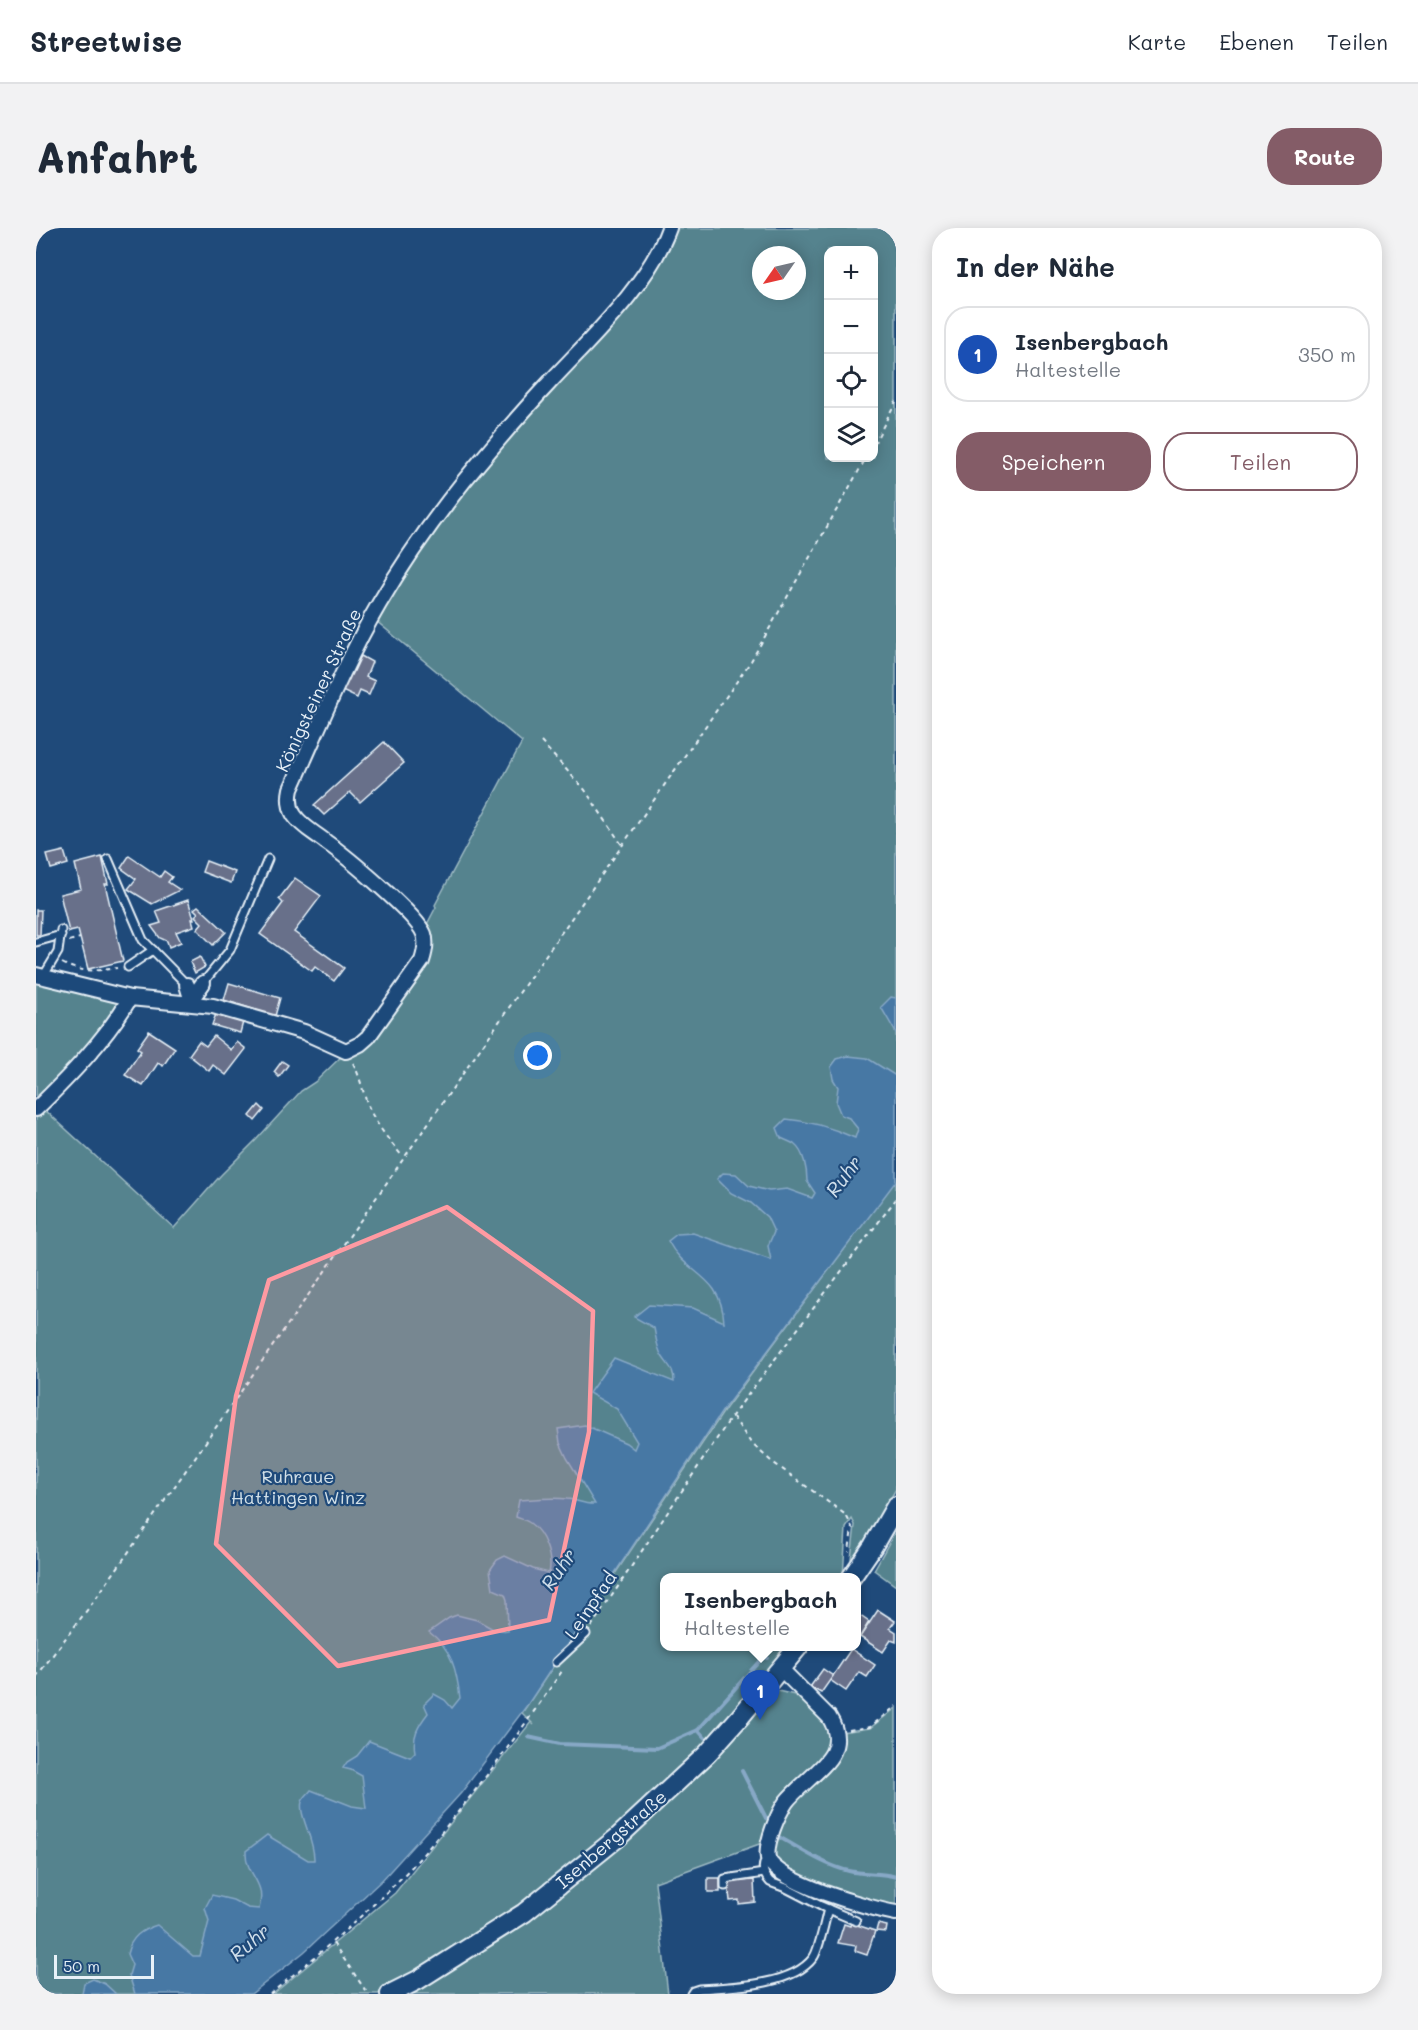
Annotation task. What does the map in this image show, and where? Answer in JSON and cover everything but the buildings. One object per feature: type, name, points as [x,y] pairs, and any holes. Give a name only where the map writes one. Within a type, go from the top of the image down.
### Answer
[{"type":"main road","points":[[854,1573],[873,1546],[896,1506]]},
{"type":"main road","name":"Isenbergstraße","points":[[390,1994],[418,1980],[524,1913],[617,1838],[707,1754],[796,1651]]},
{"type":"street","name":"Königsteiner Straße","points":[[39,976],[130,998],[213,1006],[304,1032],[346,1050],[360,1044],[368,1037],[418,968],[426,947],[424,933],[419,925],[344,855],[298,820],[290,806],[291,789],[378,605],[414,546],[498,440],[625,299],[659,253],[669,228]]},
{"type":"street","points":[[189,1003],[203,983]]},
{"type":"street","points":[[187,985],[190,995],[189,1003]]},
{"type":"street","points":[[36,1109],[95,1045],[117,1019],[130,998]]},
{"type":"street","points":[[781,1669],[829,1717],[836,1732],[836,1745],[831,1756],[787,1801],[780,1812],[770,1839],[768,1857],[780,1871],[827,1894],[854,1904],[896,1913]]},
{"type":"lane","points":[[108,859],[143,940],[187,985]]},
{"type":"lane","points":[[203,983],[230,950],[268,859]]},
{"type":"lane","points":[[36,942],[61,933],[60,948],[54,959],[39,976]]},
{"type":"lane","points":[[128,967],[153,950]]},
{"type":"lane","points":[[556,1662],[586,1634]]},
{"type":"lane","points":[[768,1857],[763,1863],[764,1873],[770,1882],[856,1921]]},
{"type":"lane","points":[[725,1886],[725,1879],[764,1873]]},
{"type":"lane","points":[[691,1994],[699,1989],[772,1981],[795,1973],[814,1958],[828,1909]]},
{"type":"path","points":[[878,435],[896,401]]},
{"type":"path","points":[[36,1677],[94,1601],[154,1516],[750,661],[864,462]]},
{"type":"path","points":[[540,742],[585,790],[622,845]]},
{"type":"path","points":[[54,959],[70,968],[92,972],[128,967]]},
{"type":"path","points":[[350,1056],[380,1129],[403,1157]]},
{"type":"path","name":"Leinpfad","points":[[586,1634],[732,1416],[896,1199]]},
{"type":"path","points":[[732,1416],[751,1443],[771,1461],[846,1515],[852,1527],[846,1564],[852,1573]]},
{"type":"path","name":"Leinpfad","points":[[270,1994],[333,1943],[404,1875],[430,1846],[521,1729],[567,1663]]},
{"type":"path","points":[[836,1732],[870,1727],[896,1706]]},
{"type":"path","points":[[333,1943],[368,1994]]},
{"type":"highlighted area","points":[[447,1207],[593,1311],[589,1432],[549,1620],[338,1666],[216,1544],[236,1396],[269,1280]]},
{"type":"green space","name":"Ruhraue Hattingen Winz","points":[[668,228],[896,228],[896,1087],[772,1261],[536,1605],[426,1747],[344,1836],[254,1917],[149,1994],[36,1994],[36,1117],[45,1110],[174,1228],[301,1091],[315,1082],[345,1053],[419,968],[423,932],[435,905],[522,742],[375,620],[420,543],[625,299]]},
{"type":"green space","points":[[36,982],[119,1002],[93,1043],[36,1105]]},
{"type":"green space","points":[[896,1180],[896,1489],[854,1561],[851,1559],[855,1525],[852,1519],[846,1528],[843,1573],[660,1573],[660,1651],[787,1651],[744,1703],[615,1836],[519,1907],[415,1975],[378,1994],[273,1994],[395,1893],[531,1722],[522,1713],[726,1408]]},
{"type":"green space","points":[[896,1530],[896,1586],[874,1570]]},
{"type":"green space","points":[[778,1691],[803,1697],[816,1710],[832,1734],[831,1751],[762,1843],[655,1882],[668,1994],[407,1994],[683,1788]]},
{"type":"green space","points":[[896,1708],[896,1905],[856,1896],[816,1883],[791,1871],[772,1856],[775,1833],[797,1793],[840,1754],[841,1732],[870,1728]]},
{"type":"water","points":[[891,997],[896,998],[896,1033],[881,1007]]},
{"type":"water","name":"Ruhr","points":[[848,1056],[867,1058],[896,1076],[896,1181],[723,1410],[528,1704],[461,1793],[382,1880],[304,1952],[251,1994],[135,1994],[129,1975],[132,1965],[127,1954],[137,1935],[157,1925],[193,1956],[200,1956],[209,1921],[205,1908],[212,1895],[233,1900],[248,1908],[259,1909],[260,1891],[249,1867],[246,1851],[267,1835],[308,1860],[314,1860],[301,1807],[303,1800],[311,1790],[352,1806],[366,1808],[362,1776],[343,1768],[347,1762],[357,1756],[369,1741],[410,1757],[415,1752],[414,1741],[417,1731],[428,1713],[424,1704],[434,1694],[445,1700],[452,1708],[460,1698],[452,1661],[443,1645],[429,1632],[457,1615],[477,1620],[493,1629],[508,1631],[507,1600],[505,1594],[493,1589],[490,1570],[497,1560],[505,1556],[533,1569],[549,1573],[550,1567],[543,1539],[535,1527],[516,1517],[519,1500],[561,1498],[595,1504],[567,1458],[560,1443],[558,1429],[585,1425],[626,1443],[634,1449],[637,1442],[617,1409],[589,1393],[614,1358],[674,1382],[672,1371],[659,1350],[654,1328],[634,1317],[649,1305],[693,1308],[724,1322],[717,1294],[702,1276],[675,1253],[668,1241],[677,1234],[693,1233],[771,1260],[768,1246],[774,1232],[767,1217],[751,1203],[731,1193],[717,1179],[723,1173],[736,1174],[749,1186],[769,1191],[787,1189],[812,1198],[815,1193],[807,1181],[806,1167],[801,1152],[794,1144],[781,1138],[777,1128],[786,1119],[795,1120],[838,1131],[855,1138],[858,1129],[849,1118],[841,1115],[836,1103],[838,1087],[833,1079],[831,1067],[837,1059]]},
{"type":"water","points":[[93,1979],[105,1984],[116,1994],[82,1994],[84,1983]]},
{"type":"waterway","points":[[528,1737],[560,1744],[657,1748],[698,1730],[763,1657],[767,1658]]},
{"type":"waterway","points":[[698,1730],[705,1738]]},
{"type":"waterway","points":[[742,1771],[766,1818]]},
{"type":"waterway","points":[[777,1836],[840,1869],[896,1877]]},
{"type":"place","name":"Isenbergbach","points":[[760,1720]]}]
